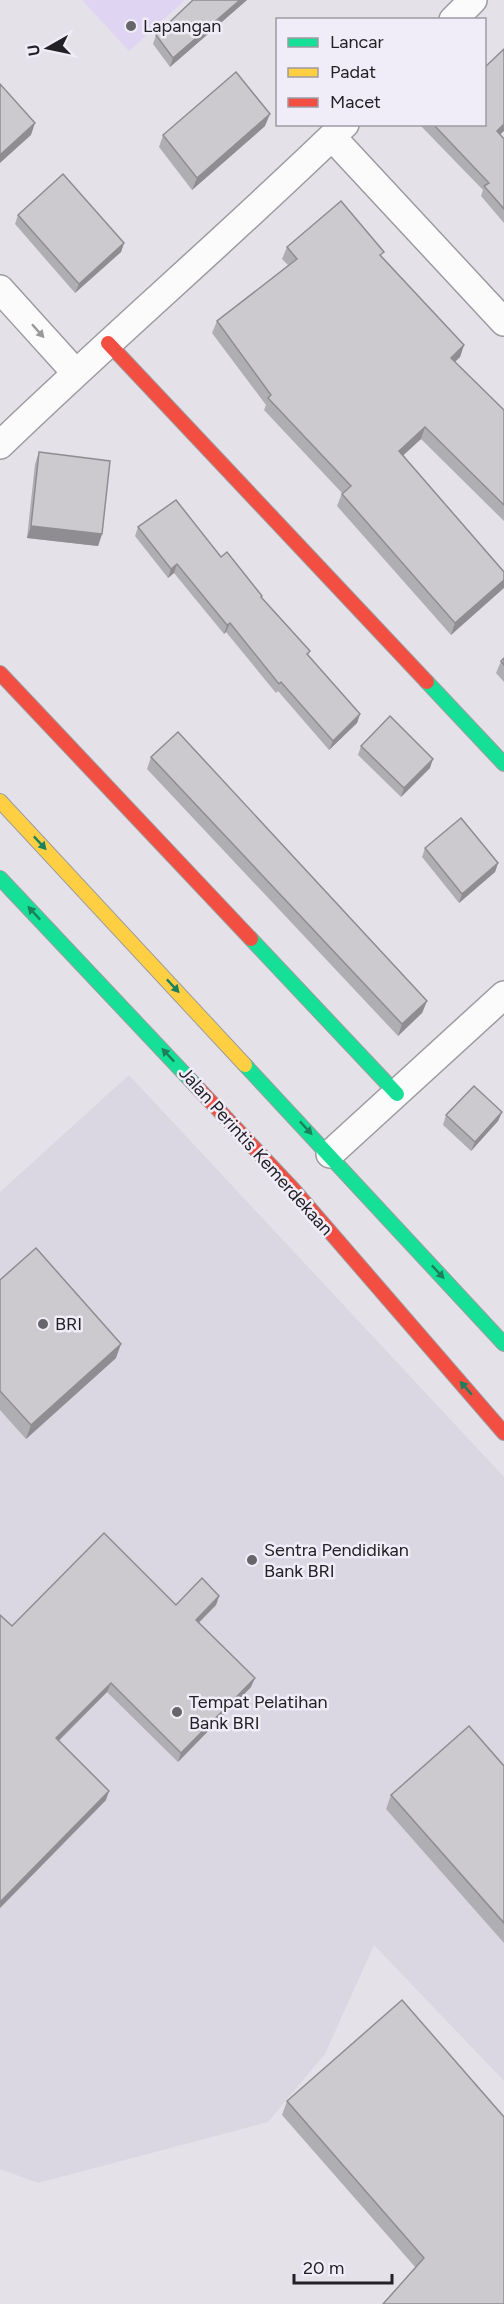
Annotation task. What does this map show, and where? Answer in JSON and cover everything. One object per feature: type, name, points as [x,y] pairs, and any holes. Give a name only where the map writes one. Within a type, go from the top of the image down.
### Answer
[{"type":"main road","points":[[108,343],[504,764]]},
{"type":"main road","points":[[0,672],[397,1094]]},
{"type":"main road","points":[[0,801],[504,1344]]},
{"type":"main road","name":"Jalan Perintis Kemerdekaan","points":[[0,878],[293,1189],[504,1432]]},
{"type":"street","points":[[455,18],[473,0]]},
{"type":"street","points":[[0,445],[75,372],[282,186],[338,131],[504,322]]},
{"type":"street","points":[[0,289],[75,372]]},
{"type":"street","points":[[330,1154],[504,995]]},
{"type":"shaded area","name":"Lapangan","points":[[82,0],[185,0],[129,51]]},
{"type":"shaded area","name":"Sentra Pendidikan Bank BRI","points":[[129,1075],[504,1477],[504,2081],[374,1945],[325,2054],[268,2122],[38,2183],[0,2169],[0,1192]]},
{"type":"building","points":[[193,0],[240,0],[173,58],[156,35]]},
{"type":"building","points":[[504,49],[504,124],[497,131],[504,139],[504,209],[484,186],[489,183],[435,126],[486,126],[486,66]]},
{"type":"building","points":[[236,72],[270,114],[197,178],[163,135]]},
{"type":"building","points":[[0,84],[35,123],[0,155]]},
{"type":"building","points":[[63,174],[124,243],[79,284],[18,215]]},
{"type":"building","points":[[341,201],[384,252],[380,255],[464,345],[451,358],[504,410],[504,505],[425,427],[399,451],[504,572],[504,580],[455,623],[342,494],[351,486],[268,398],[271,395],[217,321],[297,259],[287,247]]},
{"type":"building","points":[[39,452],[110,461],[102,534],[31,526]]},
{"type":"building","points":[[176,500],[221,557],[227,552],[261,597],[310,651],[307,654],[360,714],[333,741],[281,682],[279,684],[230,623],[227,625],[177,564],[171,569],[138,527]]},
{"type":"building","points":[[390,716],[433,759],[404,788],[361,746]]},
{"type":"building","points":[[178,732],[427,1001],[402,1024],[151,757]]},
{"type":"building","points":[[461,818],[498,863],[462,894],[425,848]]},
{"type":"building","points":[[474,1086],[502,1112],[475,1142],[446,1115]]},
{"type":"building","name":"BRI","points":[[36,1248],[121,1344],[31,1425],[0,1391],[0,1280]]},
{"type":"building","name":"Tempat Pelatihan Bank BRI","points":[[104,1533],[176,1605],[202,1578],[219,1596],[196,1620],[255,1678],[181,1753],[111,1683],[56,1738],[109,1791],[0,1902],[0,1615],[12,1626]]},
{"type":"building","points":[[469,1726],[504,1766],[504,1923],[391,1795]]},
{"type":"building","points":[[402,2000],[504,2117],[504,2304],[383,2304],[424,2258],[287,2101]]},
{"type":"traffic: fast","points":[[427,682],[504,764]]},
{"type":"traffic: fast","points":[[0,878],[196,1086]]},
{"type":"traffic: fast","points":[[251,939],[397,1094]]},
{"type":"traffic: fast","points":[[245,1065],[504,1344]]},
{"type":"traffic: slow","points":[[0,801],[245,1065]]},
{"type":"traffic: jam","points":[[108,343],[427,682]]},
{"type":"traffic: jam","points":[[0,673],[251,939]]},
{"type":"traffic: jam","points":[[196,1086],[293,1189],[504,1433]]},
{"type":"place","name":"Lapangan","points":[[131,26]]},
{"type":"place","name":"BRI","points":[[43,1324]]},
{"type":"place","name":"Sentra Pendidikan Bank BRI","points":[[252,1560]]},
{"type":"place","name":"Tempat Pelatihan Bank BRI","points":[[177,1712]]}]
